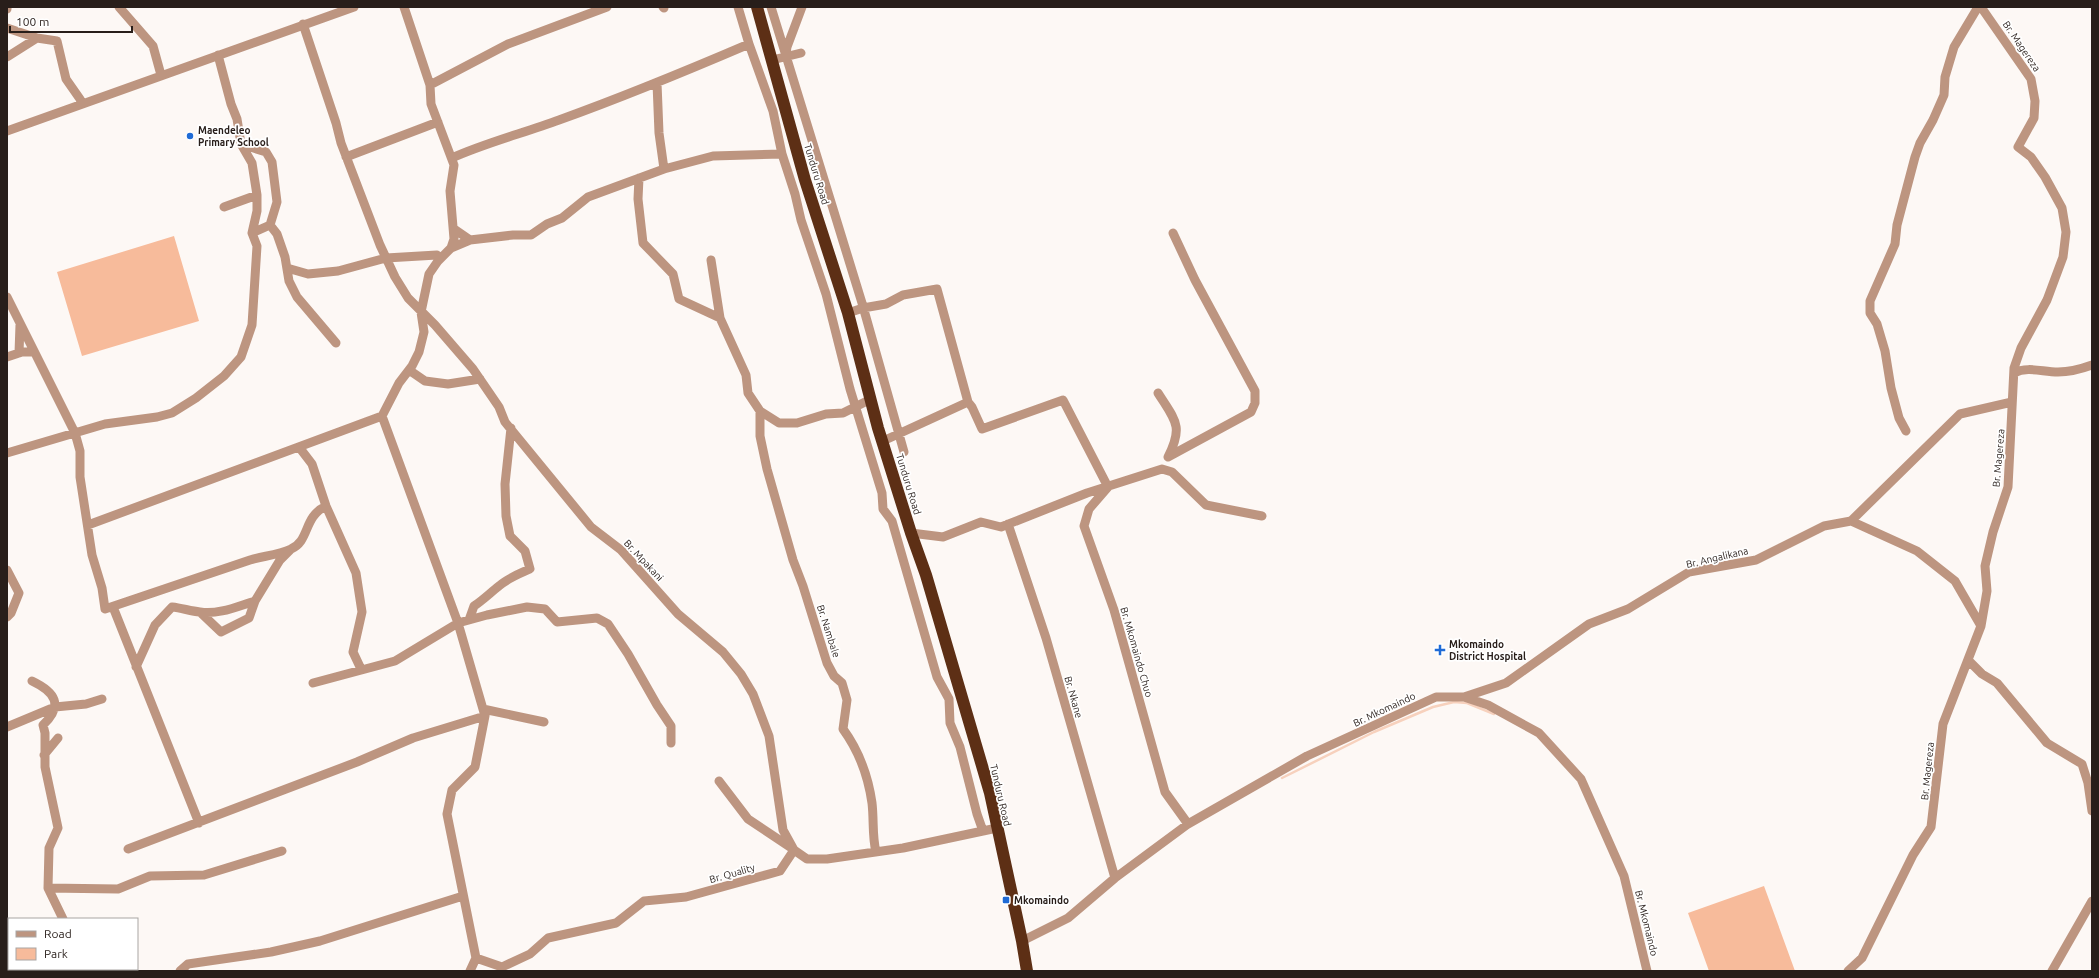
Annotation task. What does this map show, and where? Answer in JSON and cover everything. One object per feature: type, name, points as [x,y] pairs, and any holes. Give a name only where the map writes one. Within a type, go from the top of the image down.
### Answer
[{"type":"highway","name":"Tunduru Road","points":[[757,7],[805,180],[848,313],[883,441],[911,533],[926,575],[990,793],[1022,941],[1027,971]]},
{"type":"street","points":[[119,7],[153,46],[161,75]]},
{"type":"street","points":[[7,131],[218,54],[354,7]]},
{"type":"street","points":[[404,7],[430,84],[431,104],[454,165],[450,191],[454,229],[454,239],[451,248]]},
{"type":"street","points":[[430,84],[508,44],[607,7]]},
{"type":"street","points":[[738,7],[749,44],[773,112],[782,154],[795,194],[801,220],[826,294],[837,340],[844,356],[856,406],[882,493],[883,509],[892,521],[937,677],[949,699],[950,723],[960,747],[977,814],[984,831]]},
{"type":"street","points":[[771,7],[863,308],[904,452]]},
{"type":"street","points":[[786,56],[787,47],[802,7]]},
{"type":"street","points":[[1906,431],[1899,418],[1891,388],[1885,351],[1877,324],[1870,313],[1870,301],[1895,244],[1897,225],[1915,158],[1920,143],[1933,120],[1944,95],[1945,77],[1954,47],[1978,7]]},
{"type":"street","name":"Br. Magereza","points":[[1848,971],[1862,958],[1913,856],[1931,827],[1943,724],[1981,626],[1987,591],[1985,566],[1993,532],[2008,487],[2014,372],[2021,348],[2047,300],[2063,257],[2066,232],[2062,208],[2045,177],[2031,157],[2018,148],[2034,118],[2035,101],[2032,79],[1981,7]]},
{"type":"street","name":"Br. Mpakani","points":[[303,24],[346,157],[395,277],[408,298],[435,325],[480,379],[499,407],[505,422],[591,527],[621,550],[678,614],[723,652],[741,674],[756,700],[769,736],[783,830],[794,850]]},
{"type":"street","points":[[7,28],[37,38],[57,41],[66,78],[82,104]]},
{"type":"street","points":[[7,57],[37,38]]},
{"type":"street","points":[[452,158],[657,83],[749,44]]},
{"type":"street","points":[[772,60],[801,53]]},
{"type":"street","points":[[7,454],[105,424],[157,417],[172,413],[196,398],[224,376],[241,357],[252,325],[257,246],[252,233],[257,211],[256,195],[252,163],[241,144],[237,119],[231,104],[218,54]]},
{"type":"street","points":[[657,83],[659,133],[664,169]]},
{"type":"street","points":[[346,157],[438,122]]},
{"type":"street","points":[[241,144],[266,152],[272,162],[277,202],[270,225],[252,233]]},
{"type":"street","points":[[88,525],[382,416],[399,383],[409,370],[419,352],[424,332],[421,312],[429,274],[451,248],[470,240],[513,235],[531,235],[547,224],[562,218],[588,197],[664,169],[713,156],[782,154]]},
{"type":"street","points":[[638,178],[638,199],[643,243],[673,274],[680,299],[720,318]]},
{"type":"street","points":[[224,207],[256,195]]},
{"type":"street","points":[[270,225],[277,234],[285,257],[289,281],[297,297],[336,342]]},
{"type":"street","points":[[454,229],[470,240]]},
{"type":"street","points":[[1168,457],[1251,412],[1256,402],[1255,391],[1195,280],[1173,233]]},
{"type":"street","points":[[287,268],[308,274],[338,271],[386,258],[436,255],[441,258]]},
{"type":"street","points":[[711,260],[720,318],[746,374],[748,393],[760,411],[779,423],[797,423],[826,414],[844,413],[871,399]]},
{"type":"street","points":[[848,313],[863,308],[886,304],[903,295],[937,290],[968,402],[982,428],[1063,400],[1108,486]]},
{"type":"street","points":[[7,297],[75,433],[80,451],[80,477],[92,555],[102,588],[105,610],[262,556],[291,549]]},
{"type":"street","points":[[19,353],[20,324]]},
{"type":"street","points":[[7,358],[19,353],[34,352]]},
{"type":"street","points":[[2014,372],[2023,368],[2057,372],[2074,371],[2092,365]]},
{"type":"street","points":[[409,370],[425,381],[448,384],[480,379]]},
{"type":"street","points":[[1158,393],[1177,423],[1176,441],[1162,469]]},
{"type":"street","points":[[883,441],[968,402]]},
{"type":"street","points":[[1981,626],[1955,581],[1917,551],[1851,521],[1960,414],[2012,402]]},
{"type":"street","name":"Br. Nambale","points":[[760,411],[760,436],[767,469],[793,560],[804,586],[827,663],[834,676],[842,683],[847,700],[843,729],[855,746],[863,764],[872,804],[873,840],[876,852]]},
{"type":"street","points":[[382,416],[458,623],[484,712],[474,767],[452,790],[447,814],[476,958],[470,971]]},
{"type":"street","points":[[469,620],[474,606],[515,575],[530,569],[525,551],[510,536],[506,516],[505,484],[511,428]]},
{"type":"street","points":[[299,447],[312,464],[326,506],[356,574],[362,612],[353,652],[361,669]]},
{"type":"street","points":[[911,533],[944,537],[981,522],[1001,527],[1108,486],[1162,469],[1172,472],[1206,505],[1262,516]]},
{"type":"street","name":"Br. Mkomaindo Chuo","points":[[1108,486],[1089,509],[1084,526],[1114,610],[1165,792],[1188,824]]},
{"type":"street","points":[[201,613],[221,632],[249,618],[255,601],[280,560],[300,542],[309,521],[318,510],[326,506]]},
{"type":"street","name":"Br. Angalikana","points":[[1464,697],[1506,683],[1589,624],[1628,609],[1689,572],[1756,560],[1824,526],[1851,521]]},
{"type":"street","name":"Br. Nkane","points":[[1008,524],[1046,638],[1115,878]]},
{"type":"street","points":[[7,570],[19,593],[11,614],[7,617]]},
{"type":"street","points":[[136,667],[155,625],[172,607],[185,608],[201,613],[227,610],[255,601]]},
{"type":"street","points":[[113,607],[199,823]]},
{"type":"street","points":[[313,683],[395,661],[458,623],[527,607],[545,609],[557,622],[597,618],[608,624],[628,654],[657,705],[671,726],[671,743]]},
{"type":"street","points":[[1968,660],[1982,674],[1997,683],[2047,743],[2082,764],[2088,783],[2092,811]]},
{"type":"street","points":[[32,681],[48,689],[54,700],[55,707],[49,720],[43,725],[46,733],[44,755],[58,828],[49,848],[48,888],[63,918]]},
{"type":"street","name":"Br. Mkomaindo","points":[[1022,941],[1068,918],[1115,878],[1188,824],[1307,756],[1436,697],[1464,697],[1488,704],[1539,733],[1581,779],[1624,876],[1647,971]]},
{"type":"street","points":[[7,727],[55,707],[86,704],[102,699]]},
{"type":"street","points":[[128,849],[357,762],[413,738],[484,712],[544,722]]},
{"type":"street","points":[[44,755],[58,738]]},
{"type":"street","points":[[719,781],[748,819],[807,859],[828,859],[903,848],[997,828]]},
{"type":"street","name":"Br. Quality","points":[[476,958],[502,967],[530,954],[548,938],[616,923],[644,901],[686,897],[780,871],[794,850]]},
{"type":"street","points":[[48,888],[118,889],[150,876],[204,875],[282,851]]},
{"type":"street","points":[[180,971],[188,964],[271,952],[320,940],[463,896]]},
{"type":"street","points":[[2052,971],[2092,901]]},
{"type":"green space","points":[[174,236],[199,321],[82,356],[57,272]]},
{"type":"green space","points":[[1764,886],[1795,971],[1709,971],[1688,913]]},
{"type":"waterway","points":[[1282,778],[1374,732],[1433,707],[1454,702],[1467,703],[1494,714]]},
{"type":"place","name":"Maendeleo Primary School","points":[[190,136]]},
{"type":"place","name":"Mkomaindo District Hospital","points":[[1440,650]]},
{"type":"place","name":"Mkomaindo","points":[[1006,900]]}]
